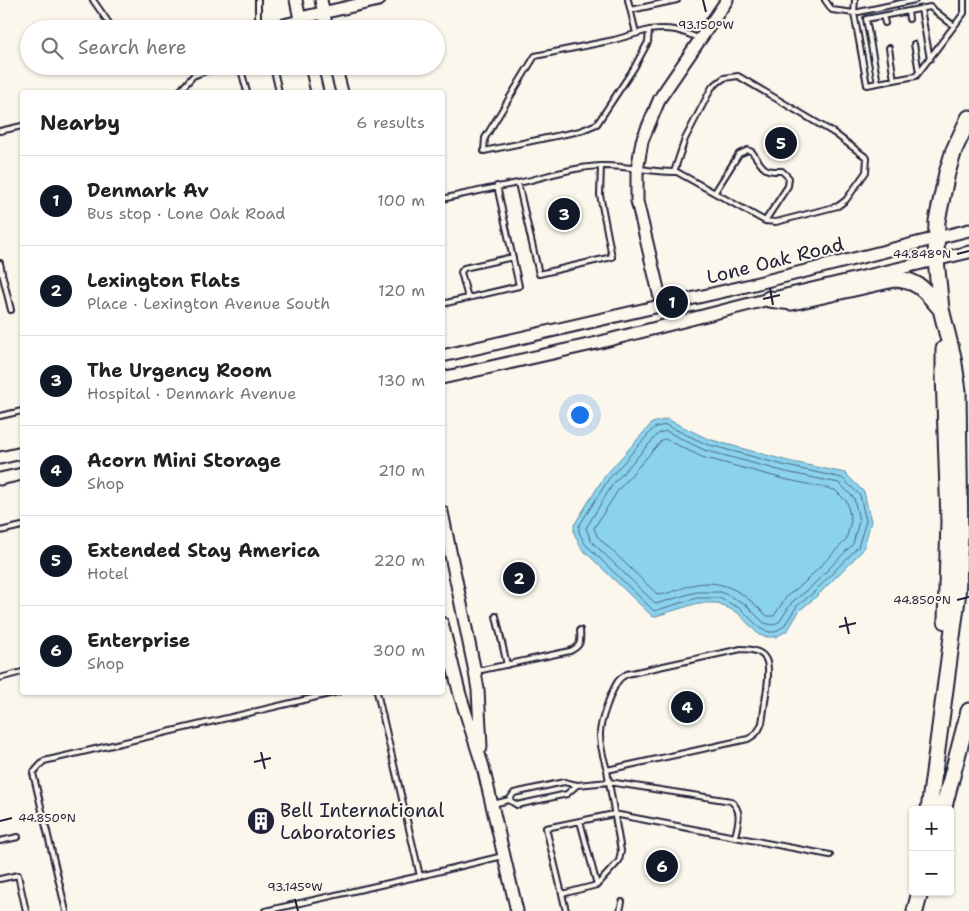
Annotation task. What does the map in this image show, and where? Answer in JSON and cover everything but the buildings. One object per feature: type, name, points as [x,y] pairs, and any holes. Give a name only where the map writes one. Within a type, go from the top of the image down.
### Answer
[{"type":"highway","points":[[930,806],[957,599],[960,538],[958,391],[953,357],[942,315],[936,260],[936,238],[937,221],[947,173],[954,150],[969,118]]},
{"type":"highway","points":[[769,299],[792,302],[894,278],[919,285],[942,315]]},
{"type":"highway","points":[[943,806],[969,711]]},
{"type":"highway","points":[[914,911],[916,896]]},
{"type":"highway","points":[[914,911],[919,896]]},
{"type":"main road","points":[[296,0],[300,20]]},
{"type":"main road","points":[[321,0],[325,20]]},
{"type":"main road","points":[[307,20],[323,12],[379,0]]},
{"type":"main road","points":[[662,306],[638,201],[637,168],[642,141],[660,98],[727,0]]},
{"type":"main road","points":[[313,75],[317,90]]},
{"type":"main road","points":[[337,75],[341,90]]},
{"type":"main road","name":"Lone Oak Road","points":[[445,355],[662,306],[969,230]]},
{"type":"main road","name":"Lone Oak Road","points":[[445,377],[597,343],[769,299],[969,252]]},
{"type":"main road","points":[[0,458],[20,453]]},
{"type":"main road","points":[[0,479],[20,474]]},
{"type":"main road","points":[[445,527],[478,690],[483,767]]},
{"type":"main road","points":[[445,641],[448,667],[483,767],[517,911]]},
{"type":"lane","points":[[93,0],[106,20]]},
{"type":"lane","points":[[257,20],[258,0]]},
{"type":"lane","points":[[628,0],[636,33]]},
{"type":"lane","points":[[630,10],[677,0]]},
{"type":"lane","points":[[825,0],[832,10],[854,13],[915,0]]},
{"type":"lane","points":[[854,0],[854,13],[867,85],[916,76],[964,14],[964,0]]},
{"type":"lane","points":[[878,83],[866,19],[930,7],[954,26]]},
{"type":"lane","points":[[921,9],[930,58]]},
{"type":"lane","points":[[908,11],[909,19]]},
{"type":"lane","points":[[884,16],[885,23]]},
{"type":"lane","points":[[649,30],[648,42],[634,68],[597,124],[580,132],[484,151],[485,138],[535,56],[614,40],[649,30],[665,28],[676,29],[701,38]]},
{"type":"lane","points":[[914,44],[919,72]]},
{"type":"lane","points":[[889,48],[894,80]]},
{"type":"lane","points":[[181,90],[196,75]]},
{"type":"lane","points":[[243,75],[246,90]]},
{"type":"lane","points":[[275,75],[279,90]]},
{"type":"lane","points":[[445,198],[575,169],[602,166],[637,168],[660,172],[674,172],[677,172],[765,221],[776,222],[838,206],[846,200],[866,172],[867,158],[834,133],[738,76],[724,78],[712,87],[685,139],[674,172]]},
{"type":"lane","points":[[0,131],[20,126]]},
{"type":"lane","points":[[715,192],[739,154],[748,150],[752,152],[759,164],[771,171],[782,171],[789,178],[788,186],[765,221]]},
{"type":"lane","points":[[518,183],[539,274],[612,257],[600,195],[602,166]]},
{"type":"lane","points":[[445,303],[519,286],[497,186]]},
{"type":"lane","points":[[468,298],[461,272],[464,268],[513,257]]},
{"type":"lane","points":[[0,263],[11,310]]},
{"type":"lane","points":[[0,416],[20,411]]},
{"type":"lane","points":[[0,531],[20,526]]},
{"type":"lane","points":[[496,616],[507,665]]},
{"type":"lane","points":[[475,672],[570,651],[579,647],[581,642],[580,630]]},
{"type":"lane","points":[[562,894],[597,885],[619,861],[621,856],[622,851],[600,742],[600,733],[609,702],[620,678],[627,674],[741,648],[756,651],[767,660],[769,667],[762,723],[755,736],[607,770]]},
{"type":"lane","points":[[0,678],[20,673]]},
{"type":"lane","points":[[66,911],[33,774],[44,761],[325,695]]},
{"type":"lane","points":[[378,695],[420,876]]},
{"type":"lane","points":[[491,804],[509,800],[514,793],[564,782],[577,785],[609,782],[730,801],[737,806],[739,815],[736,837]]},
{"type":"lane","points":[[509,800],[517,805],[567,794],[577,785]]},
{"type":"lane","points":[[566,911],[546,828],[614,814],[830,854]]},
{"type":"lane","points":[[580,821],[597,885]]},
{"type":"lane","points":[[0,841],[18,836]]},
{"type":"lane","points":[[265,911],[504,856]]},
{"type":"lane","points":[[0,878],[18,875],[26,911]]},
{"type":"lane","points":[[620,911],[622,902]]},
{"type":"water","points":[[667,419],[708,439],[788,461],[845,473],[864,492],[871,521],[863,550],[816,597],[800,610],[788,630],[776,637],[759,635],[738,613],[718,603],[698,603],[653,617],[581,548],[574,533],[574,525],[604,477],[652,423]]},
{"type":"place","name":"Extended Stay America","points":[[781,143]]},
{"type":"place","name":"The Urgency Room","points":[[564,214]]},
{"type":"place","name":"Denmark Av","points":[[672,302]]},
{"type":"place","name":"Lexington Flats","points":[[519,578]]},
{"type":"place","name":"Acorn Mini Storage","points":[[687,707]]},
{"type":"place","name":"Bell International Laboratories","points":[[261,821]]},
{"type":"place","name":"Enterprise","points":[[662,866]]}]
